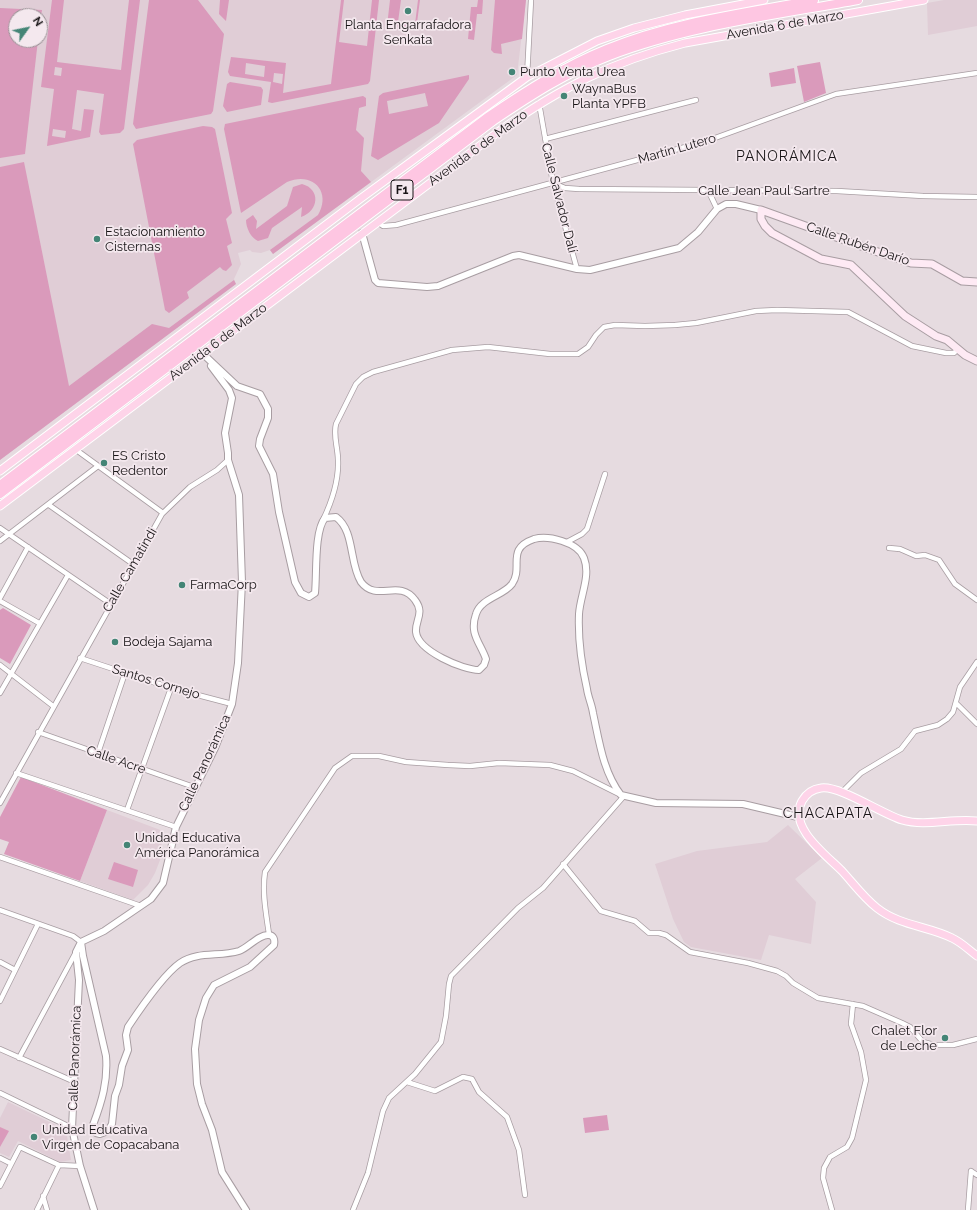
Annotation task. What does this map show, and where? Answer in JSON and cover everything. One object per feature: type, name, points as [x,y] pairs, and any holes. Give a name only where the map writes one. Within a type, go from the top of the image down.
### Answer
[{"type":"highway","name":"Avenida 6 de Marzo","points":[[0,485],[489,116],[542,81],[568,66],[608,48],[650,34],[814,0]]},
{"type":"highway","name":"Avenida 6 de Marzo","points":[[0,494],[493,121],[547,85],[608,56],[651,41],[681,33],[858,0]]},
{"type":"main road","points":[[0,471],[360,199],[527,77],[597,41],[634,28],[685,15],[764,0]]},
{"type":"main road","name":"Avenida 6 de Marzo","points":[[0,506],[362,233],[539,103],[588,76],[655,51],[685,43],[924,0]]},
{"type":"main road","points":[[761,210],[761,219],[772,233],[821,258],[851,265],[905,316],[936,336],[947,340],[965,355],[977,361]]},
{"type":"main road","name":"Calle Rubén Darío","points":[[761,210],[911,263],[932,264],[962,282],[977,282]]},
{"type":"main road","points":[[977,821],[966,820],[919,823],[902,820],[886,814],[842,792],[822,788],[812,791],[805,796],[798,808],[798,817],[808,836],[876,908],[906,924],[953,938],[977,956]]},
{"type":"street","points":[[527,77],[531,0]]},
{"type":"street","name":"Martín Lutero","points":[[377,222],[383,226],[396,225],[704,142],[836,94],[977,73]]},
{"type":"street","points":[[544,139],[696,100]]},
{"type":"street","name":"Calle Salvador Dalí","points":[[539,103],[544,139],[553,183],[577,269]]},
{"type":"street","name":"Calle Jean Paul Sartre","points":[[553,183],[565,188],[579,189],[837,191],[923,196],[977,197]]},
{"type":"street","points":[[708,190],[717,209]]},
{"type":"street","points":[[362,233],[375,280],[378,283],[428,287],[438,286],[519,255],[577,269],[590,270],[679,248],[698,232],[717,209],[726,204],[736,204],[761,210]]},
{"type":"street","points":[[202,353],[237,386],[260,394],[265,400],[268,409],[268,418],[259,446],[273,474],[279,512],[296,582],[301,593],[309,597],[315,592],[318,545],[322,522],[331,503],[338,475],[338,460],[334,430],[340,414],[356,384],[367,374],[452,350],[481,347],[569,355],[578,354],[588,347],[596,335],[604,327],[615,325],[645,326],[696,322],[756,311],[777,310],[848,312],[912,346],[946,353],[954,353],[958,349]]},
{"type":"street","points":[[202,353],[229,390],[232,398],[225,433],[228,460]]},
{"type":"street","points":[[75,449],[163,513]]},
{"type":"street","name":"Calle Camatindi","points":[[0,803],[38,732],[163,513],[190,487],[217,470],[228,460]]},
{"type":"street","name":"Calle Panorámica","points":[[81,942],[104,931],[151,899],[163,883],[176,827],[194,787],[215,748],[232,704],[238,663],[242,582],[239,495],[228,460]]},
{"type":"street","points":[[0,541],[98,466]]},
{"type":"street","points":[[567,542],[582,534],[587,529],[605,474]]},
{"type":"street","points":[[49,505],[133,564]]},
{"type":"street","points":[[322,522],[325,518],[330,516],[336,517],[344,525],[361,581],[366,587],[374,591],[382,592],[398,589],[406,591],[415,600],[420,608],[420,618],[416,631],[418,639],[448,662],[471,670],[479,670],[484,665],[486,659],[474,635],[476,613],[481,605],[503,592],[512,584],[516,577],[515,556],[519,549],[526,542],[536,538],[567,542],[578,549],[584,558],[586,577],[580,614],[580,635],[587,689],[597,736],[609,775],[622,796]]},
{"type":"street","points":[[0,528],[111,604]]},
{"type":"street","points":[[28,547],[0,599],[39,623]]},
{"type":"street","points":[[889,548],[900,549],[916,556],[925,555],[939,560],[955,584],[977,600]]},
{"type":"street","points":[[0,693],[68,574]]},
{"type":"street","name":"Santos Cornejo","points":[[80,658],[171,688],[232,704]]},
{"type":"street","points":[[842,792],[861,773],[901,749],[913,733],[938,725],[947,719],[953,712],[960,688],[977,662]]},
{"type":"street","points":[[0,665],[53,706]]},
{"type":"street","points":[[98,753],[125,673]]},
{"type":"street","points":[[127,810],[171,688]]},
{"type":"street","points":[[956,703],[977,724]]},
{"type":"street","name":"Calle Acre","points":[[38,732],[194,787]]},
{"type":"street","points":[[246,1210],[222,1172],[212,1130],[202,1104],[198,1084],[195,1049],[199,1020],[206,998],[214,985],[250,967],[274,945],[275,940],[269,934],[264,902],[263,886],[265,872],[335,768],[352,756],[379,756],[406,762],[470,766],[499,763],[550,765],[573,771],[622,796],[656,803],[743,804],[798,817]]},
{"type":"street","points":[[16,772],[176,827]]},
{"type":"street","points":[[353,1210],[368,1174],[383,1111],[389,1098],[407,1082],[440,1042],[446,1016],[451,976],[518,908],[543,888],[622,796]]},
{"type":"street","points":[[0,857],[141,906]]},
{"type":"street","points":[[563,864],[601,911],[635,922],[649,933],[666,935],[690,952],[762,966],[786,976],[793,983],[818,998],[863,1006],[910,1027],[923,1042],[934,1045],[953,1045],[977,1039]]},
{"type":"street","points":[[0,910],[73,936],[81,942],[82,956],[106,1056],[107,1072],[105,1091],[93,1125],[96,1132],[100,1134],[108,1131],[112,1124],[115,1096],[120,1085],[120,1075],[128,1050],[126,1035],[128,1027],[161,983],[178,964],[187,959],[206,954],[241,950],[263,935],[269,934]]},
{"type":"street","points":[[0,1001],[38,924]]},
{"type":"street","points":[[19,1058],[81,942]]},
{"type":"street","name":"Calle Panorámica","points":[[76,952],[78,980],[72,1128],[80,1166],[94,1210]]},
{"type":"street","points":[[0,962],[15,970]]},
{"type":"street","points":[[832,1210],[823,1178],[824,1168],[830,1157],[846,1147],[852,1138],[866,1080],[861,1052],[851,1024],[853,1004]]},
{"type":"street","points":[[0,1049],[75,1082]]},
{"type":"street","points":[[407,1082],[435,1091],[463,1077],[472,1079],[479,1092],[507,1117],[519,1150],[525,1195]]},
{"type":"street","points":[[0,1093],[72,1128]]},
{"type":"street","points":[[0,1186],[10,1163],[20,1147],[59,1165],[80,1166]]},
{"type":"street","points":[[0,1158],[10,1163]]},
{"type":"street","points":[[36,1210],[59,1165]]},
{"type":"street","points":[[968,1210],[971,1171],[977,1175]]},
{"type":"street","points":[[43,1196],[47,1210]]},
{"type":"shaded area","points":[[0,0],[526,0],[517,75],[273,254],[270,250],[261,253],[252,252],[250,250],[238,253],[241,264],[234,279],[236,284],[0,460]]},
{"type":"shaded area","points":[[52,0],[64,0],[57,62],[121,70],[129,0],[140,0],[124,129],[120,133],[101,135],[99,132],[104,94],[77,90],[72,129],[81,131],[84,109],[94,110],[90,137],[47,146],[54,89],[41,87],[46,48],[48,48],[48,32]],"holes":[[[55,67],[62,68],[61,76],[54,75]],[[53,129],[66,131],[65,138],[52,136]]]},
{"type":"shaded area","points":[[149,0],[198,0],[224,34],[213,111],[211,114],[136,129],[133,124]]},
{"type":"shaded area","points":[[220,0],[229,0],[226,21],[219,14]]},
{"type":"shaded area","points":[[341,0],[344,0],[339,42],[367,46],[372,0],[379,0],[370,81],[368,84],[272,103],[268,102],[271,82],[230,76],[228,72],[231,57],[286,63],[283,93],[331,84]],"holes":[[[246,63],[265,66],[264,77],[245,74]],[[274,73],[283,74],[282,84],[273,82]]]},
{"type":"shaded area","points":[[390,0],[401,0],[398,22],[415,24],[418,0],[420,0],[416,30],[387,26]]},
{"type":"shaded area","points":[[478,0],[483,0],[482,14],[477,14],[474,40],[468,39],[471,7],[477,7]]},
{"type":"shaded area","points":[[495,0],[526,0],[522,39],[501,44],[502,54],[494,53],[491,50]]},
{"type":"shaded area","points":[[944,0],[977,0],[977,26],[928,35],[927,3]]},
{"type":"shaded area","points":[[0,8],[8,8],[8,48],[37,48],[25,154],[0,158]]},
{"type":"shaded area","points":[[820,62],[826,93],[804,102],[797,66]]},
{"type":"shaded area","points":[[794,68],[796,83],[771,87],[769,73]]},
{"type":"shaded area","points":[[469,75],[469,79],[439,123],[378,160],[371,156],[379,96],[383,93]],"holes":[[[425,93],[428,106],[389,114],[387,101]]]},
{"type":"shaded area","points":[[230,82],[261,87],[263,90],[261,105],[227,112],[223,106],[227,84]]},
{"type":"shaded area","points":[[363,96],[366,98],[366,106],[359,108],[356,130],[364,138],[361,171],[371,182],[273,254],[270,250],[318,215],[322,206],[323,198],[321,191],[317,185],[311,181],[296,179],[287,182],[241,213],[224,129],[225,124]]},
{"type":"shaded area","points":[[203,126],[212,127],[215,129],[232,213],[226,219],[232,243],[227,246],[232,265],[226,271],[220,267],[187,292],[189,298],[169,313],[165,310],[133,144],[137,140]]},
{"type":"shaded area","points":[[24,162],[69,386],[152,324],[169,328],[234,280],[236,284],[0,460],[0,167]]},
{"type":"shaded area","points":[[302,184],[312,190],[315,195],[314,205],[311,210],[301,217],[302,207],[272,228],[268,238],[258,241],[253,238],[248,229],[246,220],[253,215],[257,221],[256,229],[287,206],[293,187]]},
{"type":"shaded area","points":[[3,608],[31,625],[10,664],[0,658],[0,610]]},
{"type":"shaded area","points":[[21,777],[107,810],[80,881],[4,854],[9,842],[0,839],[0,817]]},
{"type":"shaded area","name":"Unidad Educativa América Panorámica","points":[[107,810],[163,831],[160,860],[155,873],[148,885],[133,900],[80,881]]},
{"type":"shaded area","points":[[788,825],[822,858],[795,879],[816,902],[811,944],[769,935],[761,960],[691,947],[684,942],[673,919],[655,864],[697,851],[767,842]]},
{"type":"shaded area","points":[[114,862],[138,870],[133,887],[108,879]]},
{"type":"shaded area","name":"Unidad Educativa Virgen de Copacabana","points":[[8,1102],[66,1130],[71,1160],[60,1162],[18,1141],[9,1157],[0,1153],[0,1118]]},
{"type":"shaded area","points":[[607,1115],[609,1130],[585,1133],[583,1118]]},
{"type":"shaded area","points":[[0,1127],[9,1131],[0,1147]]},
{"type":"place","name":"Planta Engarrafadora Senkata","points":[[408,11]]},
{"type":"place","name":"Punto Venta Urea","points":[[512,72]]},
{"type":"place","name":"WaynaBus Planta YPFB","points":[[564,96]]},
{"type":"place","name":"Estacionamiento Cisternas","points":[[97,239]]},
{"type":"place","name":"ES Cristo Redentor","points":[[104,463]]},
{"type":"place","name":"FarmaCorp","points":[[182,585]]},
{"type":"place","name":"Bodeja Sajama","points":[[115,642]]},
{"type":"place","name":"Unidad Educativa América Panorámica","points":[[127,845]]},
{"type":"place","name":"Chalet Flor de Leche","points":[[945,1038]]},
{"type":"place","name":"Unidad Educativa Virgen de Copacabana","points":[[34,1137]]},
{"type":"district","name":"PANORÁMICA","points":[[787,157]]},
{"type":"district","name":"CHACAPATA","points":[[828,814]]}]
